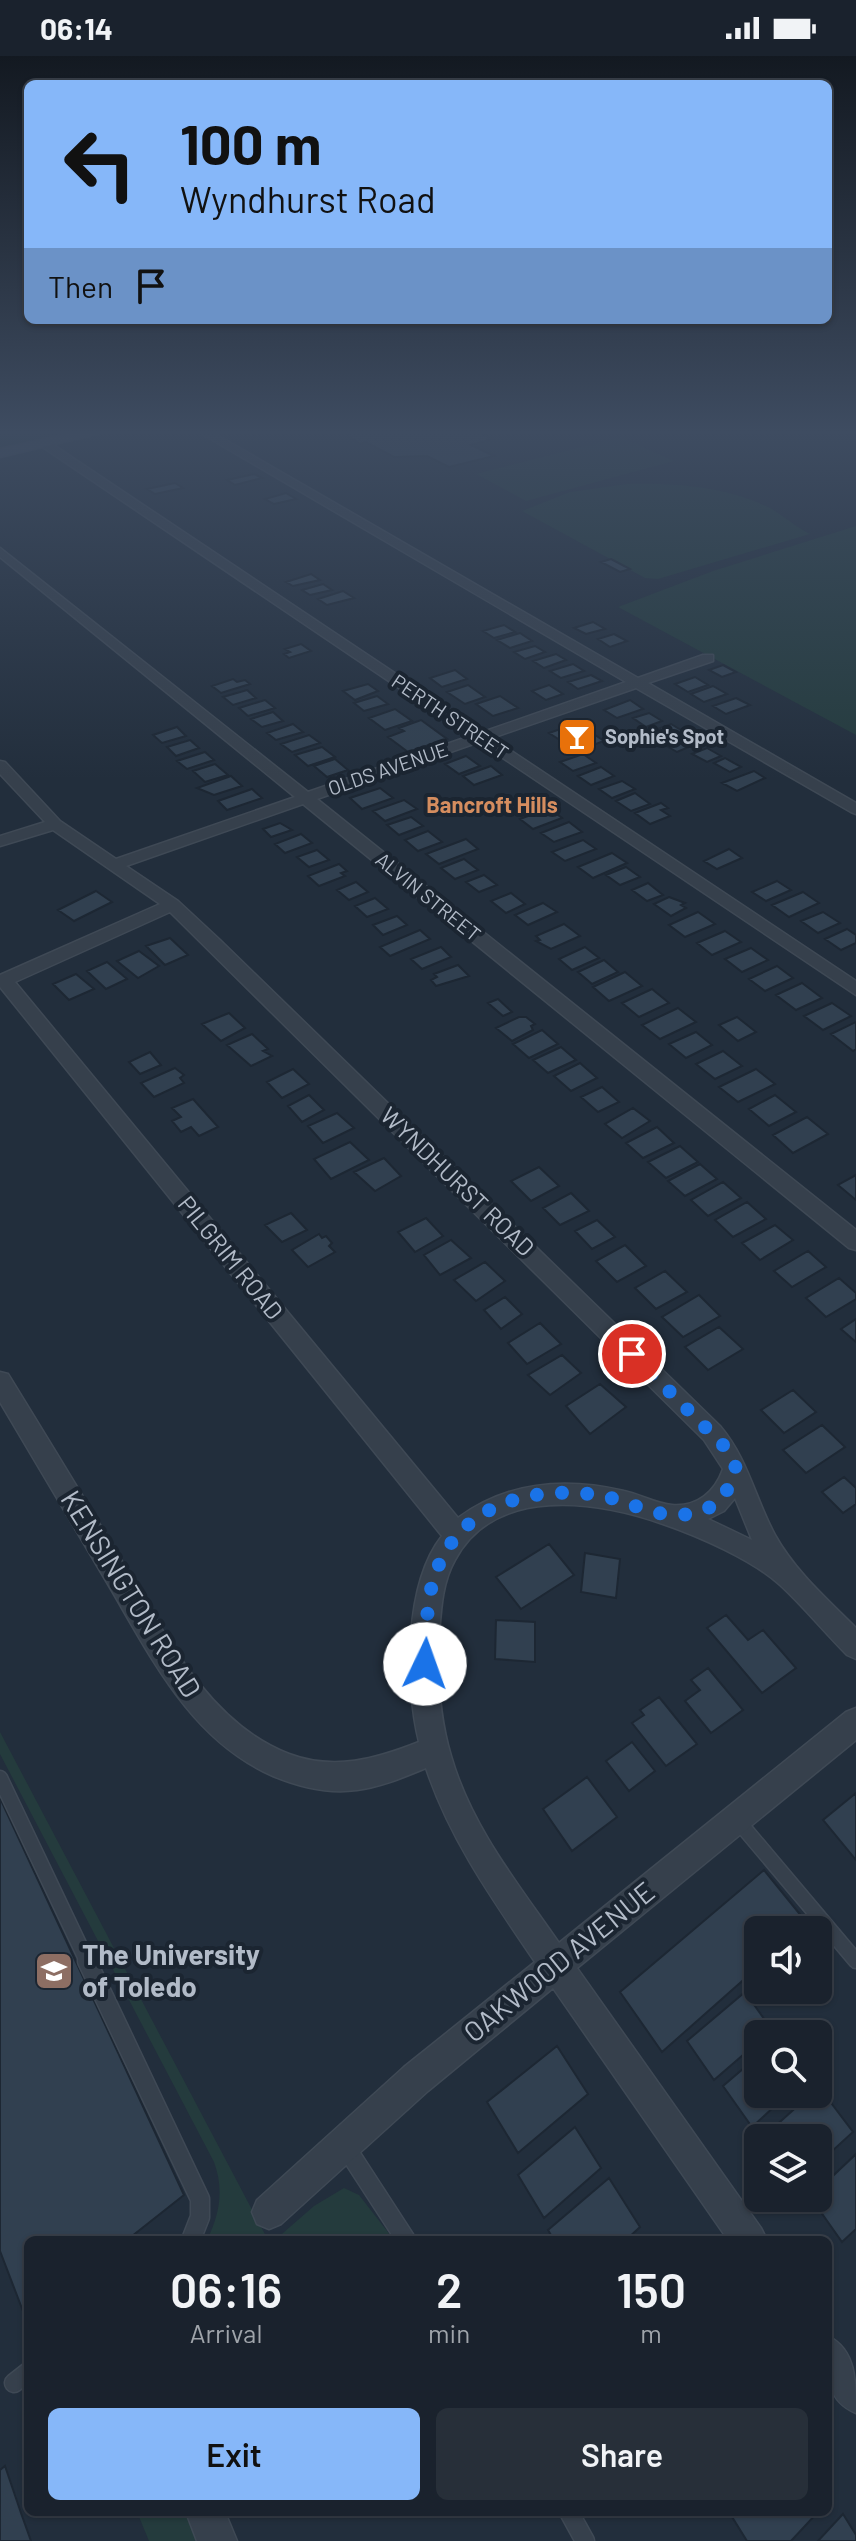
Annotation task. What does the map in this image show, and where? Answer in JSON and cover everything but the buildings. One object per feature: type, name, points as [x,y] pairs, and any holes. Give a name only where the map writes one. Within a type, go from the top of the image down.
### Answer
[{"type":"street","name":"PERTH STREET","points":[[198,547],[856,989]]},
{"type":"street","points":[[403,547],[856,809]]},
{"type":"street","name":"ALVIN STREET","points":[[0,551],[856,1242]]},
{"type":"street","name":"OLDS AVENUE","points":[[113,865],[708,658]]},
{"type":"street","name":"WYNDHURST ROAD","points":[[0,765],[55,824],[172,905],[712,1433],[725,1447],[736,1468],[767,1546],[791,1580],[856,1646]]},
{"type":"street","points":[[0,841],[55,824]]},
{"type":"street","points":[[2,981],[172,905]]},
{"type":"street","name":"PILGRIM ROAD","points":[[2,981],[457,1536]]},
{"type":"street","name":"KENSINGTON ROAD","points":[[0,1381],[170,1664],[198,1704],[229,1735],[271,1761],[323,1775],[347,1777],[369,1774],[435,1750]]},
{"type":"street","points":[[670,1515],[707,1509],[728,1492],[736,1468]]},
{"type":"street","points":[[746,2236],[470,1838],[442,1777],[426,1711],[424,1681],[428,1608],[441,1560],[457,1536],[480,1516],[525,1495],[577,1493],[601,1496],[670,1515],[736,1543],[791,1580]]},
{"type":"street","name":"OAKWOOD AVENUE","points":[[269,2212],[416,2079],[735,1817],[856,1722]]},
{"type":"street","points":[[832,2360],[856,2394]]},
{"type":"street","points":[[207,2516],[217,2541]]},
{"type":"lane","points":[[0,1778],[200,2199],[200,2217],[193,2236]]},
{"type":"lane","points":[[735,1817],[856,1961]]},
{"type":"lane","points":[[344,2144],[403,2236]]},
{"type":"lane","points":[[571,2516],[585,2541]]},
{"type":"green space","points":[[588,547],[766,547],[658,579],[645,578]]},
{"type":"green space","points":[[789,547],[856,547],[856,735],[618,607],[713,571]]},
{"type":"green space","points":[[0,1732],[266,2236],[209,2236],[219,2201],[219,2182],[214,2162],[0,1754]]},
{"type":"green space","points":[[344,2188],[359,2195],[391,2236],[280,2236],[314,2206]]},
{"type":"green space","points":[[139,2516],[187,2516],[198,2541],[149,2541]]},
{"type":"place","name":"Sophie's Spot","points":[[577,737]]},
{"type":"place","name":"The University of Toledo","points":[[54,1971]]},
{"type":"district","name":"Bancroft Hills","points":[[492,805]]},
{"type":"route","points":[[425,1664],[428,1608],[441,1560],[465,1528],[499,1505],[525,1495],[577,1493],[624,1501],[670,1515],[684,1515],[707,1509],[728,1492],[736,1468],[725,1447],[632,1354]]}]
